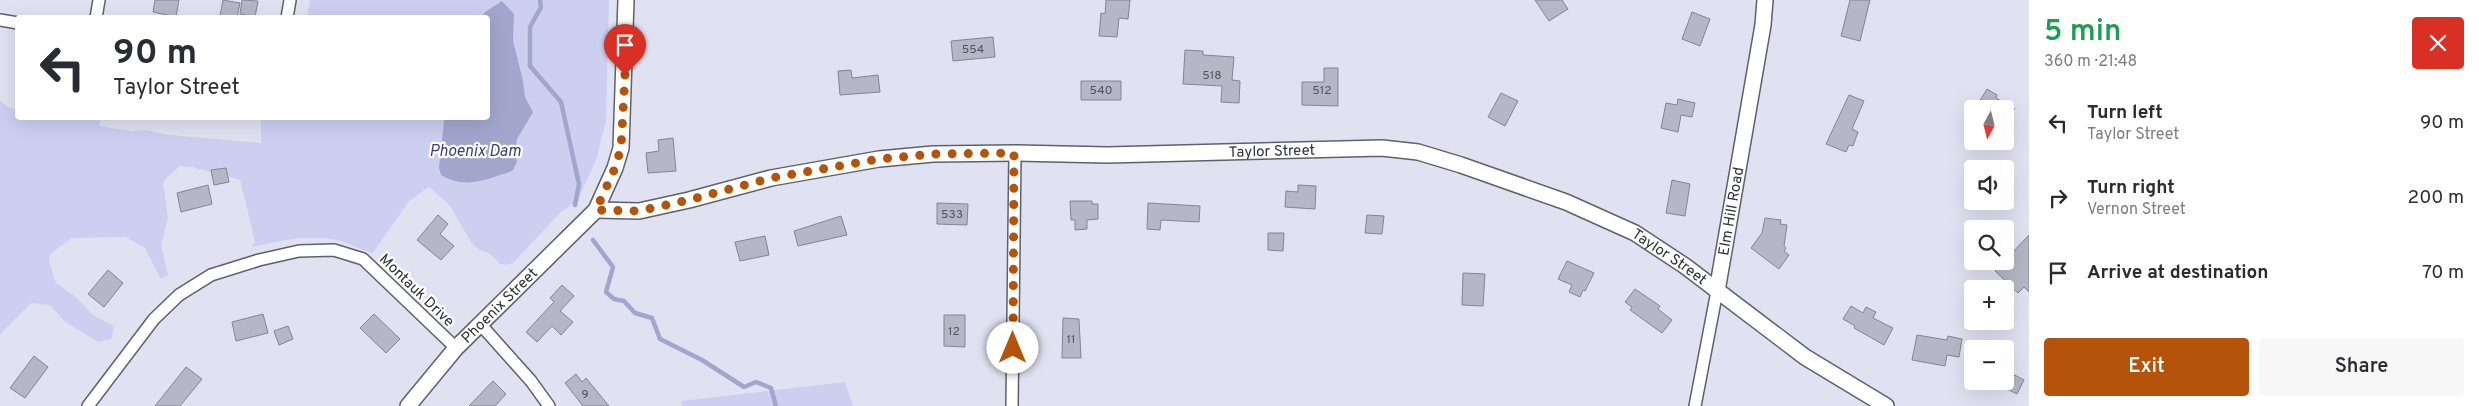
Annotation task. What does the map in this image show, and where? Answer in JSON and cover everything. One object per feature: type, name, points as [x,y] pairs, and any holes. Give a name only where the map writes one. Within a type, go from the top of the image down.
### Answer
[{"type":"street","points":[[96,15],[99,0]]},
{"type":"street","points":[[288,15],[290,0]]},
{"type":"street","points":[[596,210],[615,168],[621,148],[624,114],[626,0]]},
{"type":"street","name":"Elm Hill Road","points":[[1696,406],[1766,0]]},
{"type":"street","points":[[0,20],[15,22]]},
{"type":"street","name":"Taylor Street","points":[[596,210],[639,211],[771,178],[879,159],[933,154],[1108,155],[1339,151],[1382,148],[1418,152],[1566,202],[1635,233],[1685,266],[1804,357],[1886,406]]},
{"type":"street","points":[[1012,406],[1014,153]]},
{"type":"street","name":"Phoenix Street","points":[[408,406],[456,348],[481,326],[596,210]]},
{"type":"street","name":"Montauk Drive","points":[[88,406],[154,319],[179,295],[211,276],[259,260],[299,251],[334,250],[363,259],[456,348]]},
{"type":"street","points":[[481,326],[531,381],[549,406]]},
{"type":"shaded area","points":[[310,0],[609,0],[606,121],[596,160],[578,200],[561,212],[513,263],[504,265],[474,245],[450,206],[429,187],[409,201],[373,253],[341,241],[325,238],[294,239],[252,247],[255,241],[240,180],[192,167],[180,166],[163,182],[168,218],[161,245],[168,275],[161,279],[145,248],[125,237],[72,238],[50,254],[49,262],[56,283],[76,297],[93,315],[112,325],[114,329],[111,339],[98,342],[64,321],[50,305],[31,303],[0,334],[0,100],[8,107],[15,109],[15,120],[100,120],[99,126],[131,131],[146,130],[169,135],[261,143],[261,120],[490,120],[490,15],[307,15]]},
{"type":"shaded area","points":[[845,382],[853,406],[682,406],[681,401]]},
{"type":"water","name":"Phoenix Dam","points":[[502,1],[514,14],[513,41],[525,97],[533,112],[517,139],[515,150],[517,162],[513,170],[481,181],[454,181],[441,175],[439,168],[444,120],[490,120],[490,15],[483,15]]},
{"type":"building","points":[[155,0],[179,0],[176,15],[153,12]]},
{"type":"building","points":[[223,0],[240,3],[238,15],[220,15]]},
{"type":"building","points":[[242,0],[258,1],[255,15],[240,14]]},
{"type":"building","points":[[1106,0],[1130,0],[1128,19],[1119,18],[1117,37],[1099,36],[1101,13],[1105,14]]},
{"type":"building","points":[[1535,0],[1562,0],[1568,9],[1549,21]]},
{"type":"building","points":[[1850,0],[1870,0],[1860,41],[1841,36]]},
{"type":"building","points":[[1692,12],[1710,19],[1700,46],[1682,39]]},
{"type":"building","points":[[993,37],[995,57],[953,61],[951,41]]},
{"type":"building","points":[[1185,50],[1203,51],[1203,55],[1234,57],[1232,80],[1240,81],[1239,103],[1221,102],[1222,86],[1183,84]]},
{"type":"building","points":[[1324,68],[1338,68],[1338,106],[1302,105],[1302,82],[1324,82]]},
{"type":"building","points":[[851,70],[852,78],[878,75],[880,92],[840,95],[838,71]]},
{"type":"building","points":[[1081,81],[1121,81],[1121,100],[1081,100]]},
{"type":"building","points":[[1987,89],[1997,95],[1996,98],[1999,100],[1980,100]]},
{"type":"building","points":[[1501,93],[1518,101],[1505,126],[1488,117]]},
{"type":"building","points":[[1849,95],[1864,101],[1852,129],[1858,132],[1853,146],[1849,145],[1846,152],[1826,144]]},
{"type":"building","points":[[1678,99],[1695,103],[1692,117],[1681,115],[1678,132],[1661,128],[1666,103],[1677,105]]},
{"type":"building","points":[[673,138],[676,171],[648,173],[646,153],[659,151],[658,140]]},
{"type":"building","points":[[226,168],[229,182],[214,185],[211,170]]},
{"type":"building","points":[[1672,180],[1690,184],[1685,216],[1666,213]]},
{"type":"building","points":[[208,185],[212,204],[181,212],[177,193]]},
{"type":"building","points":[[1298,185],[1316,186],[1315,209],[1285,207],[1286,191],[1298,192]]},
{"type":"building","points":[[1070,201],[1092,201],[1092,204],[1098,204],[1098,219],[1087,220],[1087,229],[1075,230],[1075,220],[1071,220]]},
{"type":"building","points":[[937,203],[968,204],[967,225],[937,224]]},
{"type":"building","points":[[1148,203],[1200,206],[1199,222],[1161,220],[1160,230],[1147,229]]},
{"type":"building","points":[[438,215],[448,224],[440,234],[454,246],[441,260],[417,240]]},
{"type":"building","points":[[1367,215],[1384,216],[1382,234],[1365,233]]},
{"type":"building","points":[[841,216],[847,235],[798,246],[794,231]]},
{"type":"building","points":[[1765,218],[1781,220],[1780,224],[1787,225],[1784,246],[1786,248],[1784,251],[1789,255],[1779,269],[1751,248],[1762,233]]},
{"type":"building","points":[[1268,233],[1284,233],[1283,251],[1268,250]]},
{"type":"building","points":[[2029,235],[2029,292],[2024,287],[2018,293],[2014,289],[2014,280],[2004,280],[1995,271],[2014,270],[2014,251]]},
{"type":"building","points":[[765,236],[769,255],[740,261],[735,242]]},
{"type":"building","points":[[1567,261],[1594,273],[1580,297],[1569,292],[1572,285],[1558,279]]},
{"type":"building","points":[[108,270],[123,283],[104,307],[88,294]]},
{"type":"building","points":[[1463,273],[1485,274],[1483,306],[1462,305]]},
{"type":"building","points":[[562,285],[574,296],[560,311],[573,322],[561,335],[552,326],[537,342],[526,332],[554,302],[550,298]]},
{"type":"building","points":[[1635,289],[1660,306],[1658,309],[1672,320],[1662,333],[1630,310],[1632,307],[1625,302]]},
{"type":"building","points":[[1851,306],[1863,313],[1866,307],[1876,312],[1873,318],[1893,328],[1884,345],[1854,328],[1855,326],[1843,319]]},
{"type":"building","points":[[263,314],[268,333],[236,341],[232,322]]},
{"type":"building","points":[[374,314],[400,339],[386,353],[360,328]]},
{"type":"building","points":[[944,315],[965,315],[965,347],[944,346]]},
{"type":"building","points":[[1063,318],[1079,319],[1081,358],[1062,358]]},
{"type":"building","points":[[288,326],[293,339],[279,345],[274,331]]},
{"type":"building","points":[[1917,335],[1947,340],[1948,336],[1962,339],[1959,357],[1947,355],[1945,366],[1912,360]]},
{"type":"building","points":[[34,356],[48,367],[25,398],[10,388]]},
{"type":"building","points":[[186,367],[202,379],[180,406],[155,406]]},
{"type":"building","points":[[576,374],[582,382],[586,378],[609,406],[583,406],[565,383]]},
{"type":"building","points":[[2014,375],[2024,380],[2017,394],[2009,390],[2014,390]]},
{"type":"building","points":[[493,381],[506,394],[495,406],[469,406]]},
{"type":"waterway","points":[[540,0],[541,7],[530,27],[530,66],[561,102],[579,184],[575,205]]},
{"type":"waterway","points":[[593,240],[613,267],[606,292],[614,299],[624,301],[635,313],[652,318],[660,339],[702,360],[744,387],[756,382],[771,388],[776,406]]},
{"type":"route","points":[[625,75],[621,148],[606,191],[596,210],[639,211],[771,178],[879,159],[933,154],[1014,153],[1013,348]]}]
